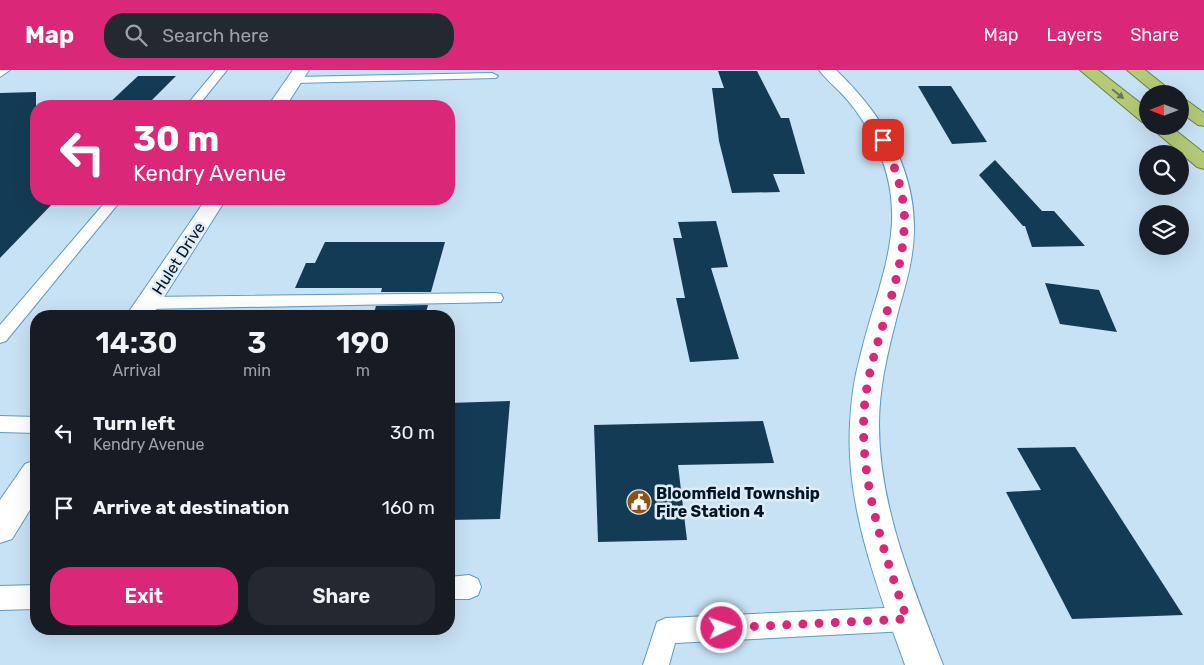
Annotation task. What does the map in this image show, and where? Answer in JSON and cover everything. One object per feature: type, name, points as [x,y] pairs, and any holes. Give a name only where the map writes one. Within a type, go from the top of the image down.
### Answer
[{"type":"highway","points":[[1088,70],[1139,111]]},
{"type":"highway","points":[[1135,70],[1155,85]]},
{"type":"highway","points":[[1189,110],[1204,121]]},
{"type":"highway","points":[[1169,135],[1204,163]]},
{"type":"street","points":[[828,70],[854,95],[865,109],[883,140],[896,169],[903,206],[904,231],[901,254],[867,388],[864,437],[869,484],[877,527],[885,556],[924,665]]},
{"type":"street","points":[[281,100],[298,75]]},
{"type":"street","name":"Hulet Drive","points":[[144,310],[212,205]]},
{"type":"street","points":[[0,528],[30,482]]},
{"type":"lane","points":[[0,74],[5,70]]},
{"type":"lane","points":[[197,100],[222,70]]},
{"type":"lane","points":[[298,75],[492,76]]},
{"type":"lane","points":[[0,337],[110,205]]},
{"type":"lane","points":[[144,310],[495,298]]},
{"type":"lane","points":[[0,424],[30,424]]},
{"type":"lane","points":[[0,598],[30,597]]},
{"type":"lane","points":[[656,665],[666,631],[907,619]]},
{"type":"building","points":[[718,71],[757,71],[781,118],[789,118],[805,174],[773,174],[780,192],[732,193],[719,141],[712,88],[724,88]]},
{"type":"building","points":[[138,76],[176,76],[152,100],[112,100]]},
{"type":"building","points":[[918,86],[951,86],[987,142],[952,144]]},
{"type":"building","points":[[36,92],[36,100],[30,100],[30,205],[51,205],[0,258],[0,93]]},
{"type":"building","points":[[995,160],[1042,211],[1054,211],[1085,246],[1032,247],[1025,226],[979,175]]},
{"type":"building","points":[[716,221],[728,267],[711,268],[739,359],[690,362],[676,298],[685,298],[673,238],[682,238],[678,222]]},
{"type":"building","points":[[325,242],[445,242],[431,292],[381,292],[382,288],[295,288],[306,263],[315,263]]},
{"type":"building","points":[[1045,283],[1099,290],[1117,332],[1060,324]]},
{"type":"building","points":[[428,305],[427,310],[375,310],[376,306]]},
{"type":"building","points":[[510,401],[500,519],[455,520],[455,403]]},
{"type":"building","name":"Bloomfield Township Fire Station 4","points":[[763,421],[774,463],[678,465],[687,540],[598,542],[594,425]]},
{"type":"building","points":[[1075,447],[1183,615],[1072,619],[1006,492],[1041,490],[1017,448]]},
{"type":"place","name":"Bloomfield Township Fire Station 4","points":[[639,502]]},
{"type":"route","points":[[722,628],[907,619],[877,527],[866,468],[864,437],[864,412],[870,370],[896,277],[904,231],[903,206],[896,169],[883,140]]}]
